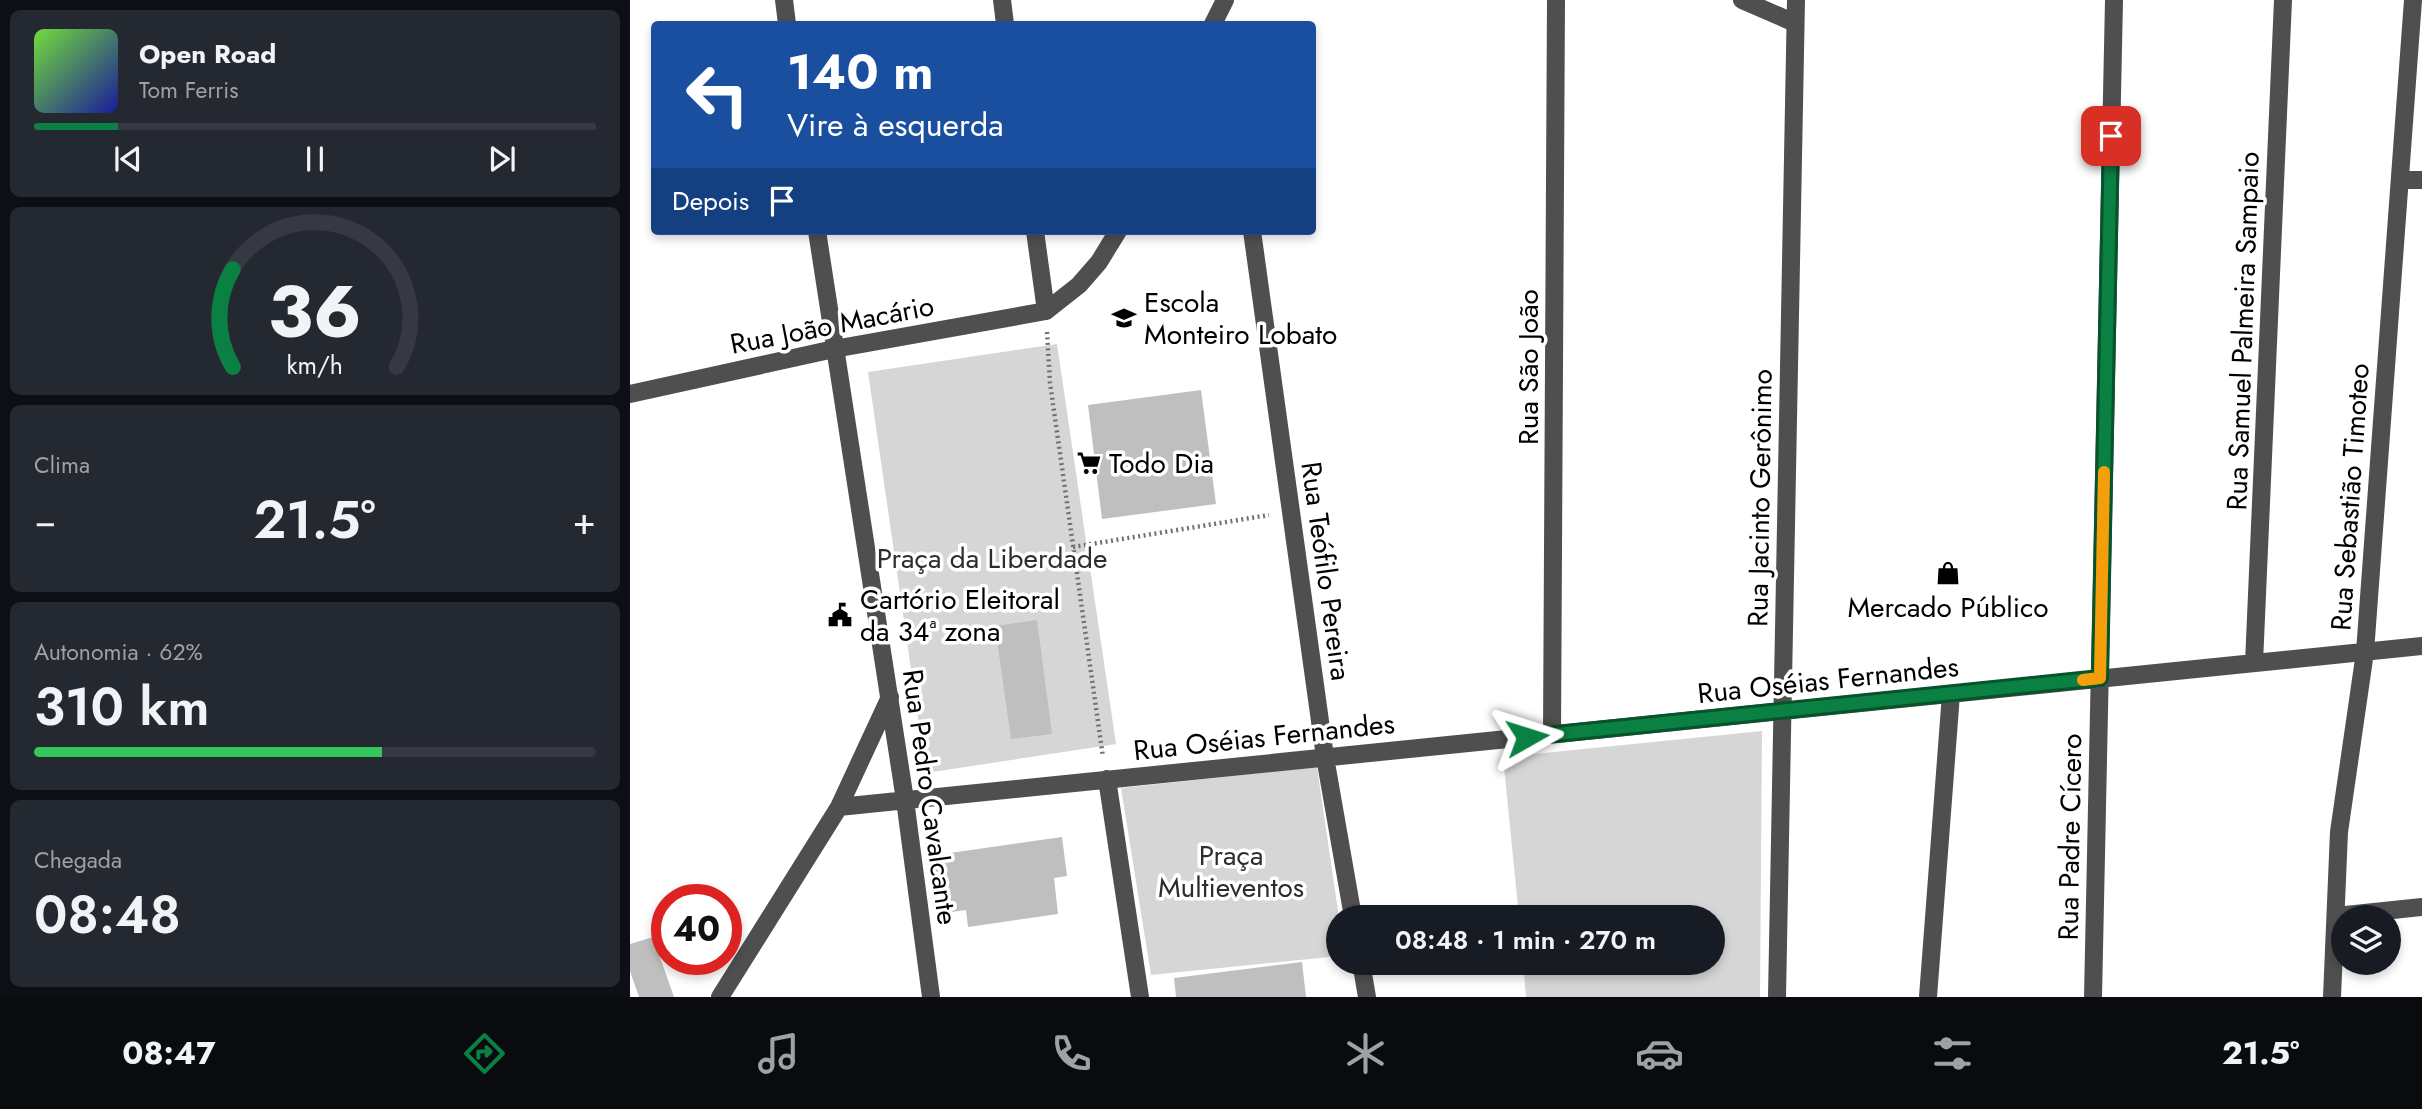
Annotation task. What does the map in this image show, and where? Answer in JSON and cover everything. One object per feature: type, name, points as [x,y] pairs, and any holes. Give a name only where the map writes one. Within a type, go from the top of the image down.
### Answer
[{"type":"street","points":[[784,0],[787,21]]},
{"type":"street","points":[[1002,0],[1005,21]]},
{"type":"street","name":"Rua São João","points":[[1552,734],[1556,0]]},
{"type":"street","points":[[1742,0],[1795,23]]},
{"type":"street","name":"Rua Jacinto Gerônimo","points":[[1777,997],[1796,0]]},
{"type":"street","name":"Rua Padre Cícero","points":[[2093,997],[2114,0]]},
{"type":"street","name":"Rua Samuel Palmeira Sampaio","points":[[2254,663],[2283,0]]},
{"type":"street","name":"Rua Sebastião Timoteo","points":[[2336,905],[2339,832],[2365,652],[2413,0]]},
{"type":"street","points":[[2400,180],[2422,180]]},
{"type":"street","name":"Rua Pedro Cavalcante","points":[[818,235],[890,697],[931,997]]},
{"type":"street","points":[[1036,235],[1046,310],[1079,285],[1099,262],[1116,235]]},
{"type":"street","name":"Rua Teófilo Pereira","points":[[1253,235],[1325,757],[1351,905]]},
{"type":"street","name":"Rua João Macário","points":[[630,394],[834,349],[1046,310]]},
{"type":"street","name":"Rua Oséias Fernandes","points":[[839,807],[2422,646]]},
{"type":"street","points":[[1928,997],[1951,694]]},
{"type":"street","points":[[720,997],[839,807],[890,697]]},
{"type":"street","points":[[1107,779],[1140,997]]},
{"type":"street","points":[[2401,909],[2422,907]]},
{"type":"street","points":[[1363,975],[1367,997]]},
{"type":"street","name":"Rua Sebastião Timoteo","points":[[2332,997],[2333,975]]},
{"type":"path","points":[[1046,310],[1049,383],[1107,779]]},
{"type":"path","points":[[1073,547],[1291,511]]},
{"type":"green space","name":"Praça da Liberdade","points":[[1057,344],[1116,744],[926,773],[868,372]]},
{"type":"green space","points":[[1762,731],[1760,997],[1526,997],[1524,975],[1725,975],[1725,905],[1518,905],[1503,757]]},
{"type":"green space","name":"Praça Multieventos","points":[[1317,767],[1337,905],[1326,905],[1326,957],[1151,975],[1121,788]]},
{"type":"building","points":[[1201,390],[1216,504],[1102,519],[1088,405]]},
{"type":"building","points":[[1037,620],[1052,734],[1011,739],[995,626]]},
{"type":"building","points":[[1062,837],[1067,876],[1054,878],[1058,914],[968,927],[966,910],[937,914],[929,856]]},
{"type":"building","points":[[651,938],[651,975],[666,975],[674,997],[639,997],[630,971],[630,944]]},
{"type":"building","points":[[1302,962],[1306,997],[1176,997],[1174,978]]},
{"type":"slow traffic","points":[[2083,680],[2100,678],[2104,472]]},
{"type":"place","name":"Escola Monteiro Lobato","points":[[1124,318]]},
{"type":"place","name":"Todo Dia","points":[[1089,463]]},
{"type":"place","name":"Mercado Público","points":[[1948,573]]},
{"type":"place","name":"Cartório Eleitoral da 34ª zona","points":[[840,615]]},
{"type":"route","points":[[1527,737],[2100,678],[2111,136]]}]
